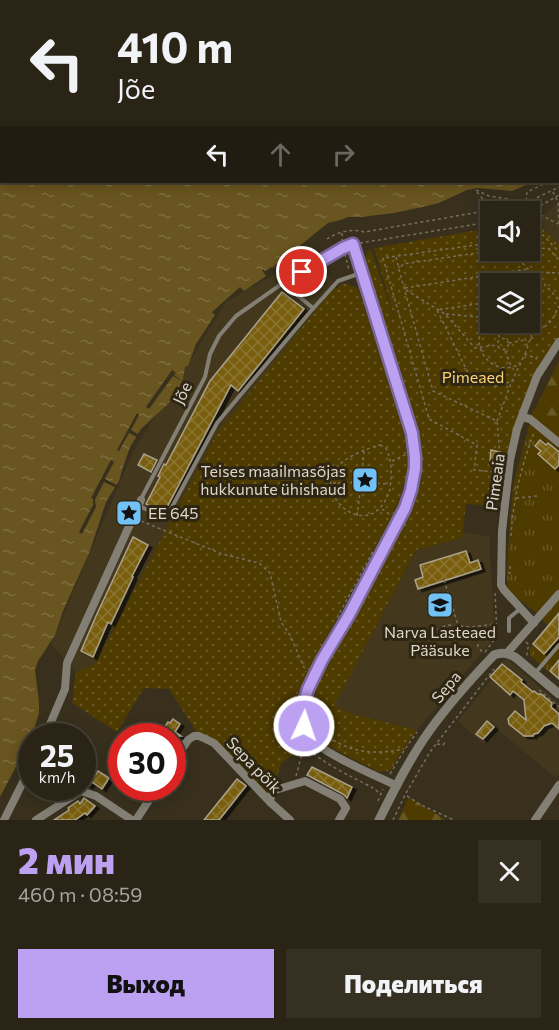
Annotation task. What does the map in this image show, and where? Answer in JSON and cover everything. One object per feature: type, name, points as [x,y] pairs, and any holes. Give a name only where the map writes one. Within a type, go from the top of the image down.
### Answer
[{"type":"street","points":[[353,244],[412,433],[415,457],[413,480],[405,508],[349,615],[322,660],[308,689],[302,709],[304,726],[308,735],[318,746],[396,786]]},
{"type":"street","name":"Pimeaia","points":[[534,623],[501,585],[502,531],[510,460],[517,429],[537,376],[558,346]]},
{"type":"street","points":[[522,417],[530,419],[559,443]]},
{"type":"street","name":"Jõe","points":[[50,723],[64,689],[68,663],[140,503]]},
{"type":"street","name":"Sepa","points":[[379,820],[396,786],[429,731],[494,656],[498,653],[507,653],[559,594]]},
{"type":"street","points":[[507,653],[515,657],[559,694]]},
{"type":"street","name":"Sepa põik","points":[[186,743],[194,736],[214,743],[270,802],[291,820]]},
{"type":"street","points":[[270,802],[272,791],[305,781],[340,799],[346,808],[339,820]]},
{"type":"street","points":[[535,820],[559,785]]},
{"type":"street","points":[[36,820],[81,791],[96,796],[134,820],[148,801]]},
{"type":"street","points":[[4,820],[18,792]]},
{"type":"lane","name":"Jõe","points":[[140,503],[205,377],[210,354],[219,336],[236,316],[283,283],[353,244]]},
{"type":"lane","points":[[140,503],[165,518],[217,423],[338,281],[361,273]]},
{"type":"lane","points":[[283,283],[313,308]]},
{"type":"lane","points":[[509,631],[509,618],[521,609]]},
{"type":"lane","points":[[534,673],[559,645]]},
{"type":"path","points":[[525,201],[528,192],[546,183]]},
{"type":"path","points":[[528,201],[559,187]]},
{"type":"path","points":[[484,201],[476,190],[489,196],[519,201]]},
{"type":"path","points":[[540,215],[559,224],[558,196],[553,191]]},
{"type":"path","points":[[540,206],[558,196]]},
{"type":"path","points":[[327,239],[342,232],[359,230],[364,232],[480,212]]},
{"type":"path","points":[[353,244],[480,224]]},
{"type":"path","points":[[342,232],[343,248],[351,276]]},
{"type":"path","points":[[540,235],[543,235],[559,252]]},
{"type":"path","points":[[480,244],[383,258],[429,419],[477,445],[474,470],[497,472],[500,457],[496,421],[532,333]]},
{"type":"path","points":[[540,248],[549,249],[559,260]]},
{"type":"path","points":[[480,253],[403,264],[399,270],[433,391],[496,421]]},
{"type":"path","points":[[395,256],[401,267]]},
{"type":"path","points":[[520,261],[559,300]]},
{"type":"path","points":[[405,289],[528,269]]},
{"type":"path","points":[[533,272],[559,273]]},
{"type":"path","points":[[405,289],[445,314],[480,317]]},
{"type":"path","points":[[437,310],[480,304]]},
{"type":"path","points":[[530,340],[552,320],[559,306]]},
{"type":"path","points":[[437,310],[472,381],[497,386],[512,381]]},
{"type":"path","points":[[445,314],[475,348],[497,345],[501,339]]},
{"type":"path","points":[[480,333],[480,348],[485,357],[498,367],[519,365]]},
{"type":"path","points":[[498,333],[501,339],[505,339],[508,343]]},
{"type":"path","points":[[522,333],[528,346]]},
{"type":"path","points":[[508,343],[526,340]]},
{"type":"path","points":[[508,343],[505,350],[511,367]]},
{"type":"path","points":[[497,345],[500,350],[505,350]]},
{"type":"path","points":[[525,354],[537,359]]},
{"type":"path","points":[[510,543],[515,498],[523,463],[537,424]]},
{"type":"path","points":[[380,445],[386,448],[392,471],[389,494],[381,508],[368,515],[357,516],[348,512],[339,503],[332,493],[331,483],[333,472],[340,464],[364,451],[380,445]]},
{"type":"path","points":[[362,473],[364,451]]},
{"type":"path","points":[[390,461],[410,453]]},
{"type":"path","points":[[362,473],[354,477],[355,488],[360,491],[366,490],[371,483]]},
{"type":"path","points":[[362,473],[369,477],[371,483]]},
{"type":"path","points":[[331,483],[353,482]]},
{"type":"path","points":[[371,483],[390,484]]},
{"type":"path","points":[[357,516],[360,491]]},
{"type":"path","points":[[515,498],[538,496]]},
{"type":"path","points":[[381,508],[392,516]]},
{"type":"path","points":[[133,518],[222,554],[259,563],[270,573],[280,622],[290,635],[307,676],[312,666]]},
{"type":"path","points":[[338,617],[376,546]]},
{"type":"path","points":[[501,573],[510,573],[510,563]]},
{"type":"path","points":[[444,580],[458,626]]},
{"type":"path","points":[[427,636],[449,625],[473,627],[496,624]]},
{"type":"path","points":[[473,627],[477,635],[478,647],[483,653]]},
{"type":"path","points":[[393,820],[430,752],[497,664]]},
{"type":"path","points":[[302,709],[320,730],[341,745],[363,751],[405,749],[378,801]]},
{"type":"path","points":[[436,744],[443,745],[446,741]]},
{"type":"path","points":[[405,795],[454,820]]},
{"type":"shaded area","points":[[559,203],[559,245],[540,224],[540,217]]},
{"type":"shaded area","points":[[313,252],[336,289],[217,433],[96,663],[76,672],[51,644],[132,454],[226,302]]},
{"type":"shaded area","name":"Narva Lasteaed Pääsuke","points":[[463,532],[490,537],[495,637],[417,730],[350,713],[333,706],[417,550],[462,538]]},
{"type":"shaded area","points":[[506,658],[559,704],[559,774],[556,778],[498,730],[483,744],[458,721]]},
{"type":"green space","name":"Pimeaed","points":[[540,225],[559,245],[559,339],[535,376],[516,422],[512,447],[495,506],[466,504],[462,538],[416,550],[334,706],[350,713],[417,730],[390,771],[379,772],[326,745],[316,734],[311,710],[317,686],[412,507],[421,480],[419,434],[365,261],[367,251],[371,250],[397,326],[374,248],[480,230],[480,261],[540,261]]},
{"type":"green space","points":[[343,283],[358,288],[404,431],[407,473],[398,505],[294,702],[294,722],[300,740],[306,747],[281,763],[270,802],[214,743],[199,736],[169,689],[144,688],[123,723],[108,723],[108,726],[72,703],[76,672],[96,663],[217,433],[330,293]]},
{"type":"green space","points":[[559,361],[559,680],[530,656],[530,648],[548,626],[534,611],[508,591],[507,574],[513,486],[532,415]]},
{"type":"green space","points":[[559,361],[559,438],[532,415]]},
{"type":"green space","points":[[409,797],[446,820],[398,820]]},
{"type":"water","points":[[0,183],[531,183],[512,191],[477,188],[427,206],[394,213],[348,217],[328,223],[272,268],[265,271],[263,269],[266,276],[244,291],[240,287],[212,312],[215,315],[196,344],[188,366],[185,367],[176,395],[141,429],[130,447],[119,481],[106,502],[90,551],[63,611],[55,635],[38,661],[35,670],[39,713],[36,723],[18,723],[18,763],[0,797]]},
{"type":"pier","points":[[172,370],[176,373],[174,375],[184,382],[173,376],[149,409],[146,407]]},
{"type":"pier","points":[[137,413],[139,415],[131,430],[141,436],[139,438],[129,433],[119,451],[117,450]]},
{"type":"pier","points":[[111,460],[114,462],[105,479],[120,487],[119,489],[104,482],[95,500],[96,507],[82,534],[79,532],[93,505],[91,498]]},
{"type":"building","points":[[282,292],[304,309],[238,391],[231,385],[164,513],[146,504],[164,464],[166,465],[210,381]]},
{"type":"building","points":[[540,440],[559,452],[559,465],[555,469],[538,454],[541,451],[535,446]]},
{"type":"building","points":[[491,450],[500,452],[497,462],[490,461]]},
{"type":"building","points":[[144,454],[157,460],[151,472],[138,465]]},
{"type":"building","points":[[133,537],[148,545],[111,624],[108,622],[93,657],[81,651]]},
{"type":"building","points":[[466,551],[470,563],[478,560],[481,569],[418,589],[415,580],[423,577],[420,565]]},
{"type":"building","points":[[559,613],[559,637],[544,654],[533,644]]},
{"type":"building","points":[[559,660],[559,679],[550,671]]},
{"type":"building","points":[[502,664],[533,692],[541,694],[552,703],[551,707],[559,714],[559,729],[552,723],[544,726],[533,736],[524,736],[509,724],[508,719],[515,711],[526,720],[524,700],[513,691],[510,695],[490,677]]},
{"type":"building","points":[[487,721],[494,727],[483,739],[476,734]]},
{"type":"building","points":[[312,767],[352,787],[347,798],[307,775]]},
{"type":"building","points":[[98,771],[108,777],[102,789],[96,785]]},
{"type":"building","points":[[237,779],[246,786],[219,820],[204,820]]},
{"type":"building","points":[[78,801],[80,804],[82,801],[88,801],[95,806],[87,815],[85,813],[75,820],[54,820]]},
{"type":"place","name":"Teises maailmasõjas hukkunute ühishaud","points":[[365,480]]},
{"type":"place","name":"EE 645","points":[[129,513]]},
{"type":"place","name":"Narva Lasteaed Pääsuke","points":[[440,605]]},
{"type":"route","points":[[302,272],[353,244],[412,433],[415,457],[413,480],[405,508],[308,689],[302,709],[304,726]]}]
